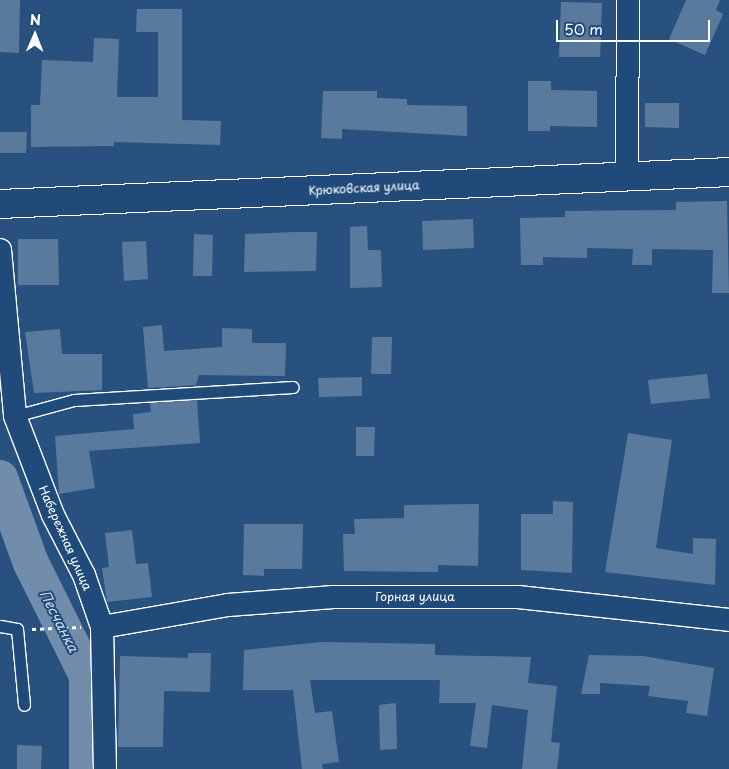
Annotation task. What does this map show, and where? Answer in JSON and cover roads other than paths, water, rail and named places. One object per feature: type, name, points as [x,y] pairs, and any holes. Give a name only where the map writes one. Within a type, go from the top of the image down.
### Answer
[{"type":"street","points":[[627,176],[628,0]]},
{"type":"street","name":"Крюковская улица","points":[[0,204],[729,172]]},
{"type":"street","name":"Набережная улица","points":[[0,250],[14,416],[53,515],[84,575],[92,627],[105,769]]},
{"type":"street","name":"Горная улица","points":[[92,627],[228,605],[334,597],[518,597],[729,620]]},
{"type":"lane","points":[[14,416],[74,400],[293,387]]},
{"type":"lane","points":[[0,626],[17,629],[24,705]]},
{"type":"waterway","name":"Песчанка","points":[[0,478],[31,563],[87,676],[87,769]]}]
